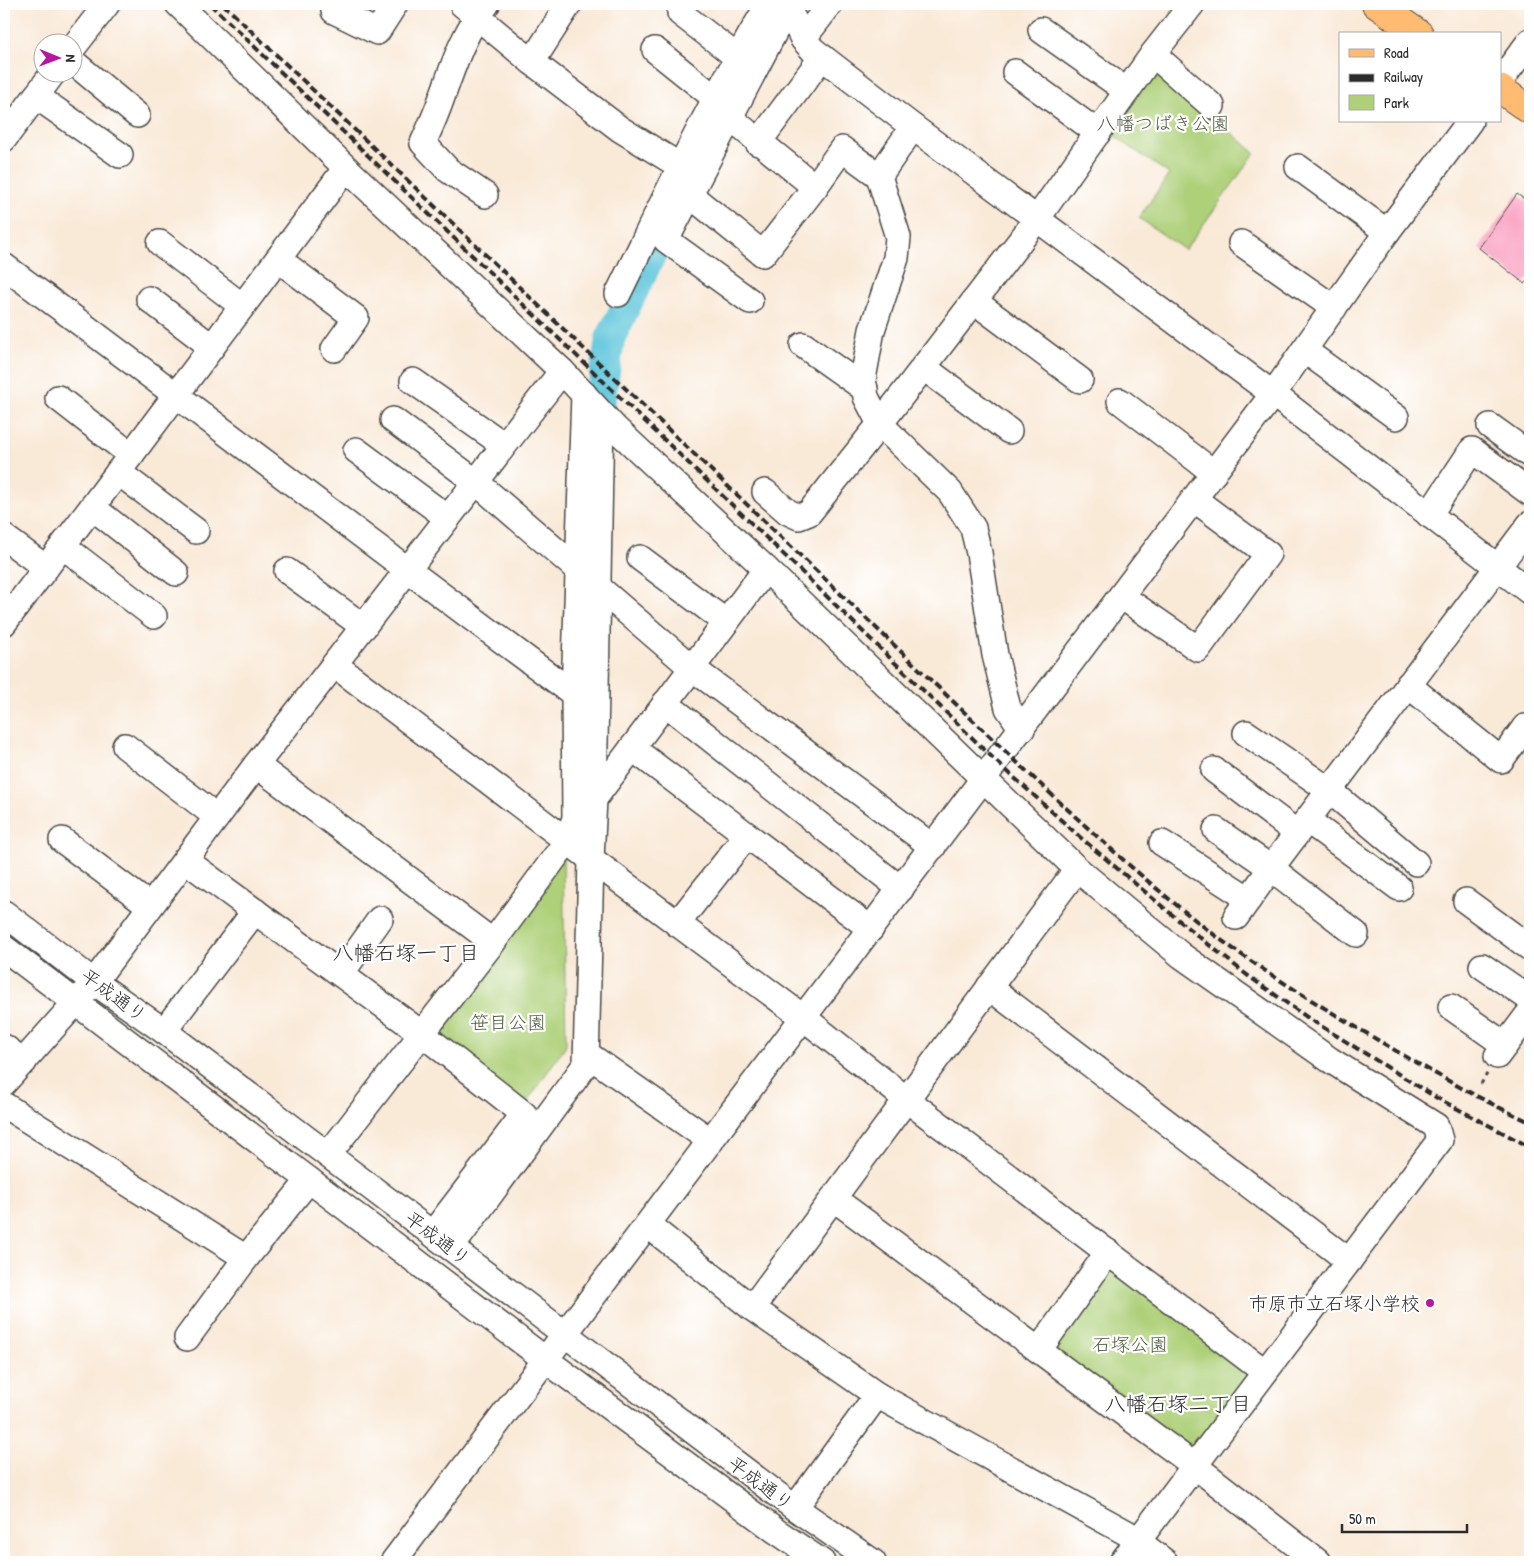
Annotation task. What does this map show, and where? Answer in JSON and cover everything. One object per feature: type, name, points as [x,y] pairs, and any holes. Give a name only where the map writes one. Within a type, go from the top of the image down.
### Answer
[{"type":"main road","points":[[1376,4],[1417,32]]},
{"type":"main road","points":[[1502,90],[1530,110]]},
{"type":"street","points":[[82,36],[107,4]]},
{"type":"street","points":[[178,4],[346,168],[562,371],[600,413],[766,569],[1077,868],[1182,956],[1330,1060],[1436,1126],[1440,1140],[1122,1562]]},
{"type":"street","points":[[334,11],[377,32],[395,4]]},
{"type":"street","points":[[532,62],[569,4]]},
{"type":"street","points":[[803,39],[830,4]]},
{"type":"street","points":[[765,492],[793,515],[799,517],[809,513],[880,424],[1037,218],[1153,54],[1192,4]]},
{"type":"street","points":[[782,5],[803,39],[822,57],[913,127],[1273,394],[1530,592]]},
{"type":"street","points":[[618,294],[680,166],[737,56],[782,5]]},
{"type":"street","points":[[750,301],[666,240],[730,118],[782,5]]},
{"type":"street","points":[[485,194],[448,170],[423,143],[442,99],[458,50],[476,8],[532,62],[620,129],[680,166]]},
{"type":"street","points":[[680,13],[737,56]]},
{"type":"street","points":[[1042,30],[1127,91]]},
{"type":"street","points":[[1502,78],[1530,41]]},
{"type":"street","points":[[655,50],[715,98]]},
{"type":"street","points":[[1153,54],[1212,106]]},
{"type":"street","points":[[758,143],[822,57]]},
{"type":"street","points":[[82,69],[137,115]]},
{"type":"street","points":[[1015,72],[1098,133]]},
{"type":"street","points":[[4,139],[46,82]]},
{"type":"street","points":[[36,96],[120,155]]},
{"type":"street","points":[[730,118],[758,143],[815,187]]},
{"type":"street","points":[[393,1562],[1194,500],[1273,394],[1387,232],[1469,122]]},
{"type":"street","points":[[879,176],[913,127]]},
{"type":"street","points":[[690,195],[763,254],[842,149],[879,176],[898,236],[896,258],[872,330],[863,379],[866,397],[880,424],[950,492],[973,528],[980,553],[995,655],[1008,708],[1022,729]]},
{"type":"street","points":[[1298,167],[1387,232]]},
{"type":"street","points":[[4,623],[346,168]]},
{"type":"street","points":[[1241,243],[1334,308]]},
{"type":"street","points":[[160,244],[242,306]]},
{"type":"street","points":[[278,259],[356,318],[334,349]]},
{"type":"street","points":[[4,266],[574,694]]},
{"type":"street","points":[[149,300],[212,347]]},
{"type":"street","points":[[974,301],[1080,380]]},
{"type":"street","points":[[803,345],[864,389]]},
{"type":"street","points":[[1304,350],[1396,417]]},
{"type":"street","points":[[923,367],[1009,430]]},
{"type":"street","points":[[4,1083],[94,982],[256,765],[562,371]]},
{"type":"street","points":[[413,381],[504,445]]},
{"type":"street","points":[[328,1155],[493,942],[567,841],[574,818],[574,694],[584,394]]},
{"type":"street","points":[[58,398],[196,531]]},
{"type":"street","points":[[1120,401],[1214,473]]},
{"type":"street","points":[[442,1241],[586,1064],[590,859],[594,799],[600,413]]},
{"type":"street","points":[[393,420],[476,482],[692,668],[933,847]]},
{"type":"street","points":[[1490,426],[1530,455]]},
{"type":"street","points":[[356,450],[448,518]]},
{"type":"street","points":[[1429,514],[1472,450],[1530,493]]},
{"type":"street","points":[[1122,596],[1198,649],[1268,554],[1194,500]]},
{"type":"street","points":[[92,507],[176,573]]},
{"type":"street","points":[[1162,843],[1242,908],[1530,524]]},
{"type":"street","points":[[4,537],[46,568]]},
{"type":"street","points":[[63,546],[154,616]]},
{"type":"street","points":[[640,558],[726,622]]},
{"type":"street","points":[[594,799],[766,569]]},
{"type":"street","points":[[287,572],[364,627]]},
{"type":"street","points":[[335,665],[590,859],[804,1018],[906,1099],[1265,1372]]},
{"type":"street","points":[[1408,686],[1501,760],[1525,727]]},
{"type":"street","points":[[665,704],[901,889]]},
{"type":"street","points":[[1246,733],[1329,790],[1416,863]]},
{"type":"street","points":[[124,746],[217,817]]},
{"type":"street","points":[[632,748],[871,929]]},
{"type":"street","points":[[256,765],[493,942]]},
{"type":"street","points":[[1214,770],[1399,888]]},
{"type":"street","points":[[1216,830],[1271,868],[1356,934]]},
{"type":"street","points":[[677,924],[747,835]]},
{"type":"street","points":[[62,840],[150,906]]},
{"type":"street","points":[[185,860],[421,1033],[524,1114],[442,1241]]},
{"type":"street","points":[[752,1308],[1077,868]]},
{"type":"street","points":[[1466,901],[1530,948]]},
{"type":"street","points":[[164,1031],[255,911]]},
{"type":"street","name":"平成通り","points":[[4,913],[94,982],[164,1031],[795,1508],[873,1562]]},
{"type":"street","points":[[341,974],[380,919]]},
{"type":"street","name":"平成通り","points":[[4,948],[546,1360],[776,1531],[822,1562]]},
{"type":"street","points":[[1482,966],[1530,999]]},
{"type":"street","points":[[989,987],[1349,1261]]},
{"type":"street","points":[[1451,1007],[1512,1045],[1530,1012]]},
{"type":"street","points":[[4,1047],[24,1062]]},
{"type":"street","points":[[587,1054],[711,1141]]},
{"type":"street","points":[[4,1105],[246,1258]]},
{"type":"street","points":[[187,1338],[246,1258],[309,1180]]},
{"type":"street","points":[[833,1198],[1195,1466],[1318,1562]]},
{"type":"street","points":[[648,1225],[752,1308],[876,1395],[1127,1533],[1165,1562]]},
{"type":"street","points":[[1039,1350],[1108,1252]]},
{"type":"street","points":[[795,1508],[876,1395]]},
{"type":"green space","name":"八幡つばき公園","points":[[1154,65],[1255,153],[1185,250],[1139,218],[1169,174],[1107,131]]},
{"type":"green space","name":"笹目公園","points":[[563,853],[566,1045],[523,1108],[427,1032]]},
{"type":"green space","name":"石塚公園","points":[[1109,1258],[1259,1373],[1194,1460],[1045,1350]]},
{"type":"building","points":[[1517,194],[1530,203],[1530,276],[1525,284],[1479,248]]},
{"type":"waterway","points":[[595,436],[610,339],[673,210]]},
{"type":"railway","points":[[210,4],[777,548],[997,762],[1081,838],[1247,975],[1308,1018],[1437,1098],[1530,1147]]},
{"type":"railway","points":[[223,4],[1005,751],[1145,879],[1214,934],[1255,964],[1297,991],[1444,1079],[1530,1122]]},
{"type":"place","name":"市原市立石塚小学校","points":[[1430,1303]]},
{"type":"district","name":"八幡石塚一丁目","points":[[406,952]]},
{"type":"district","name":"八幡石塚二丁目","points":[[1178,1403]]}]
